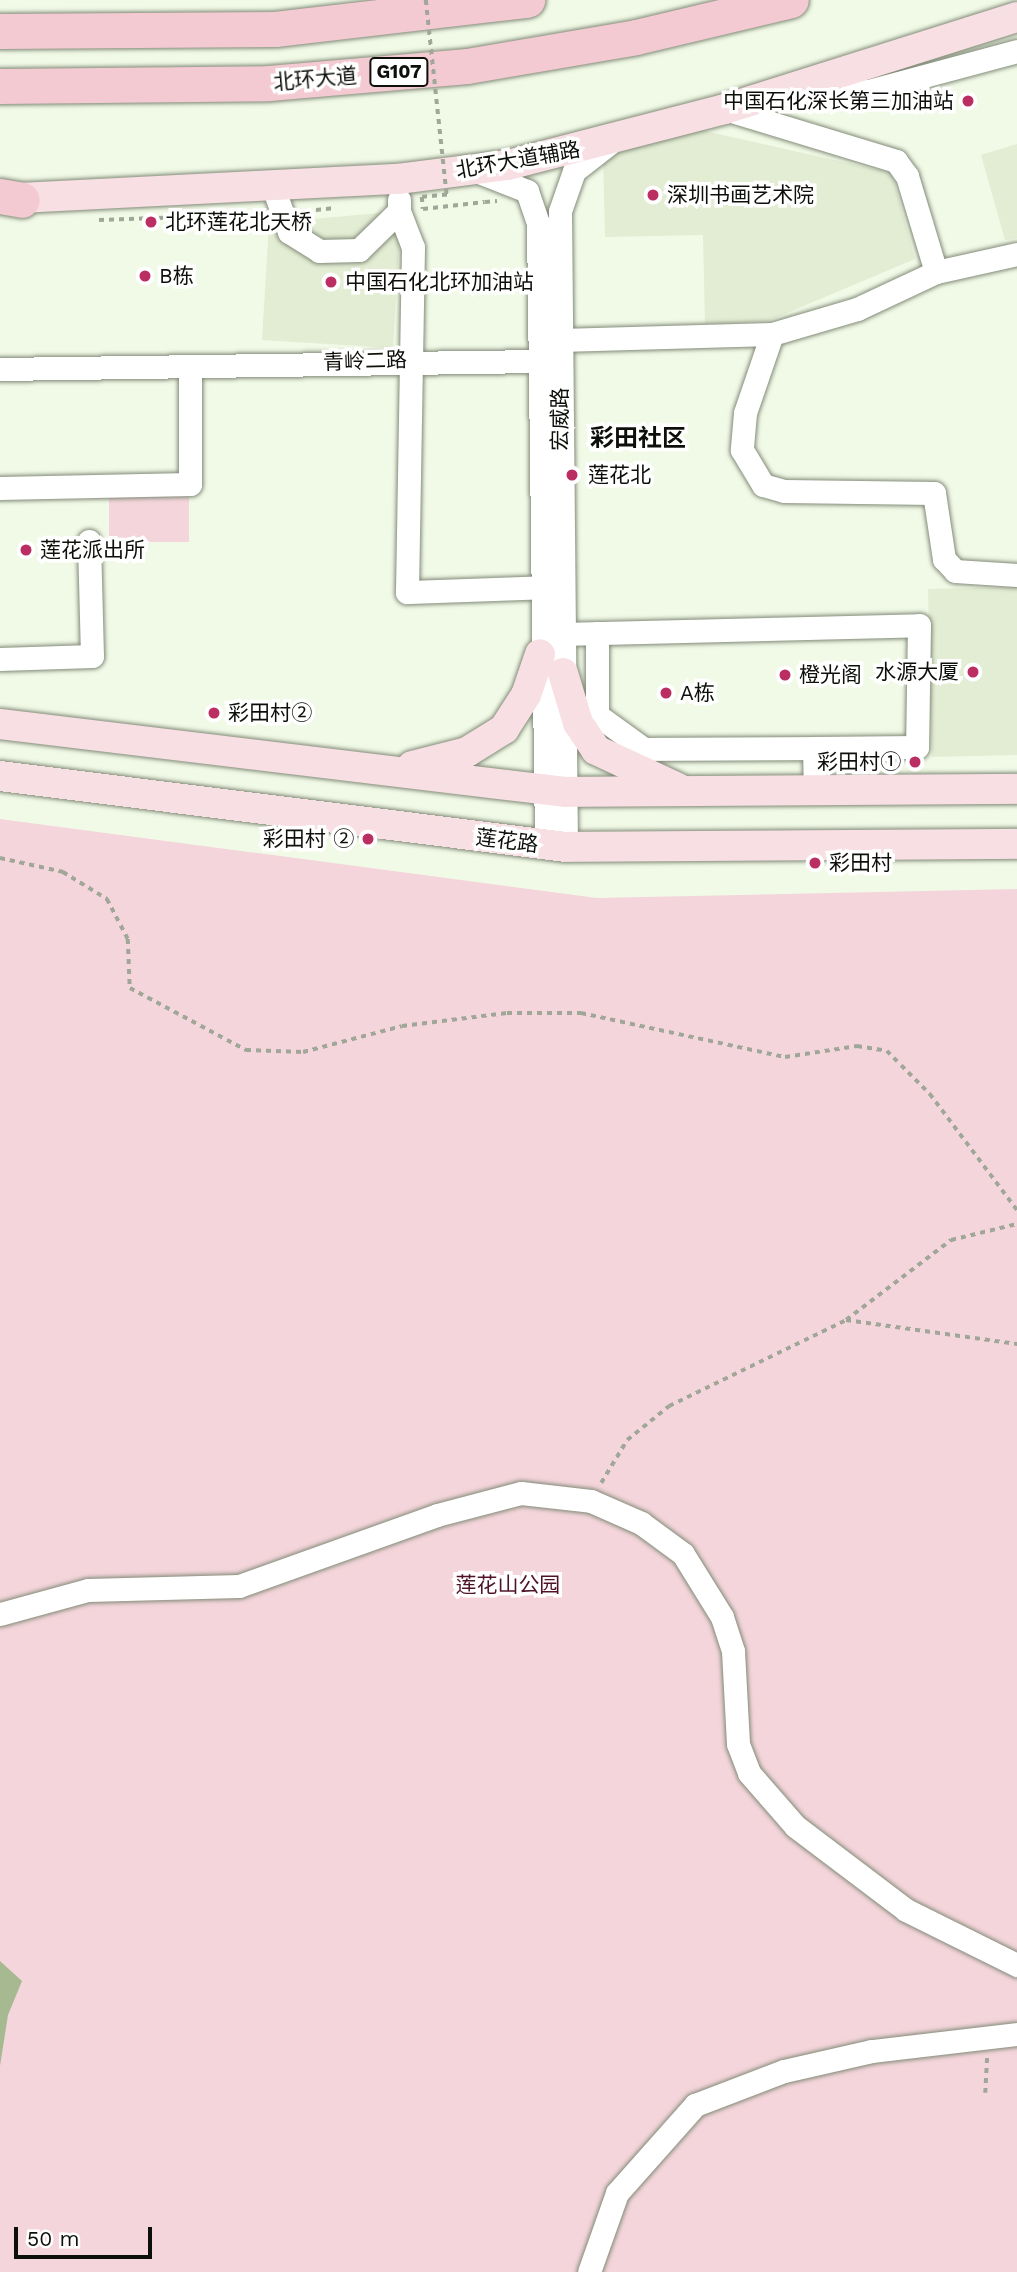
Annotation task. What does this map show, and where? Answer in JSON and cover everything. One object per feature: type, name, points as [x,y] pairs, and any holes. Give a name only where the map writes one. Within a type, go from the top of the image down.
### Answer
[{"type":"highway","points":[[0,31],[275,29],[527,0]]},
{"type":"highway","name":"北环大道","points":[[0,86],[269,83],[467,66],[636,37],[791,0]]},
{"type":"main road","name":"北环大道辅路","points":[[7,198],[273,187],[398,179],[472,170],[614,141],[776,94],[1017,17]]},
{"type":"main road","points":[[392,770],[467,752],[496,735],[526,695],[540,654]]},
{"type":"main road","points":[[563,673],[578,723],[596,750],[694,795]]},
{"type":"main road","points":[[0,724],[555,791],[694,795],[1017,789]]},
{"type":"main road","name":"莲花路","points":[[0,776],[556,846],[1017,844]]},
{"type":"street","points":[[776,94],[869,91],[1017,51]]},
{"type":"street","points":[[725,109],[896,161],[907,176],[936,272]]},
{"type":"street","name":"宏威路","points":[[555,791],[540,654],[550,587],[560,340],[562,194],[582,163],[614,141]]},
{"type":"street","name":"宏威路","points":[[472,170],[508,179],[533,203],[550,587],[562,634],[563,673],[555,791],[556,846]]},
{"type":"street","points":[[398,179],[400,211],[413,247],[407,592],[550,587]]},
{"type":"street","points":[[273,187],[289,232],[319,251],[359,250],[400,211]]},
{"type":"street","points":[[560,340],[772,334],[857,309],[936,272],[1017,254]]},
{"type":"street","points":[[772,334],[745,413],[742,450],[764,485],[784,491],[933,493],[944,559],[955,571],[1017,575]]},
{"type":"street","name":"青岭二路","points":[[0,369],[410,360],[539,360]]},
{"type":"street","points":[[0,488],[190,484],[190,366]]},
{"type":"street","points":[[0,659],[92,656],[89,541]]},
{"type":"street","points":[[562,634],[597,633],[919,625],[917,747],[644,749],[597,715],[597,633]]},
{"type":"street","points":[[814,748],[815,793]]},
{"type":"street","points":[[0,1614],[88,1590],[239,1586],[437,1515],[522,1493],[590,1500],[641,1523],[682,1553],[722,1617],[733,1651],[738,1744],[749,1773],[795,1826],[905,1910],[1017,1965]]},
{"type":"street","points":[[589,2272],[617,2193],[695,2105],[784,2071],[872,2050],[987,2040],[1017,2034]]},
{"type":"path","points":[[426,0],[447,195],[422,197],[423,209],[485,202]]},
{"type":"path","points":[[83,220],[244,215]]},
{"type":"path","points":[[0,858],[63,872],[107,899],[128,939],[130,988],[246,1050],[303,1052],[402,1026],[507,1013],[581,1013],[666,1026],[733,1050],[772,1055],[857,1046],[887,1051],[930,1094],[1017,1210]]},
{"type":"path","points":[[590,1500],[627,1440],[669,1406],[846,1320],[951,1240],[1017,1224]]},
{"type":"path","points":[[846,1320],[1017,1344]]},
{"type":"path","points":[[985,2094],[987,2040]]},
{"type":"shaded area","points":[[701,130],[892,173],[915,259],[768,321],[705,324],[703,235],[605,237],[603,154]]},
{"type":"shaded area","points":[[1017,144],[1017,238],[1005,240],[981,155]]},
{"type":"shaded area","name":"中国石化北环加油站","points":[[401,211],[393,348],[262,340],[269,223]]},
{"type":"shaded area","name":"水源大厦","points":[[1017,587],[1017,755],[932,757],[928,589]]},
{"type":"shaded area","points":[[0,1961],[22,1981],[8,2015],[0,2066]]},
{"type":"green space","points":[[109,497],[189,497],[189,542],[109,542]]},
{"type":"green space","name":"莲花山公园","points":[[0,819],[597,898],[1017,889],[1017,2272],[0,2272]]},
{"type":"place","name":"中国石化深长第三加油站","points":[[968,101]]},
{"type":"place","name":"深圳书画艺术院","points":[[653,195]]},
{"type":"place","name":"北环莲花北天桥","points":[[151,222]]},
{"type":"place","name":"B栋","points":[[145,276]]},
{"type":"place","name":"中国石化北环加油站","points":[[331,282]]},
{"type":"place","name":"莲花北","points":[[572,475]]},
{"type":"place","name":"莲花派出所","points":[[26,550]]},
{"type":"place","name":"水源大厦","points":[[973,672]]},
{"type":"place","name":"橙光阁","points":[[785,675]]},
{"type":"place","name":"A栋","points":[[666,693]]},
{"type":"place","name":"彩田村②","points":[[214,713]]},
{"type":"place","name":"彩田村①","points":[[915,762]]},
{"type":"place","name":"彩田村 ②","points":[[368,839]]},
{"type":"place","name":"彩田村","points":[[815,863]]},
{"type":"district","name":"彩田社区","points":[[638,439]]}]
